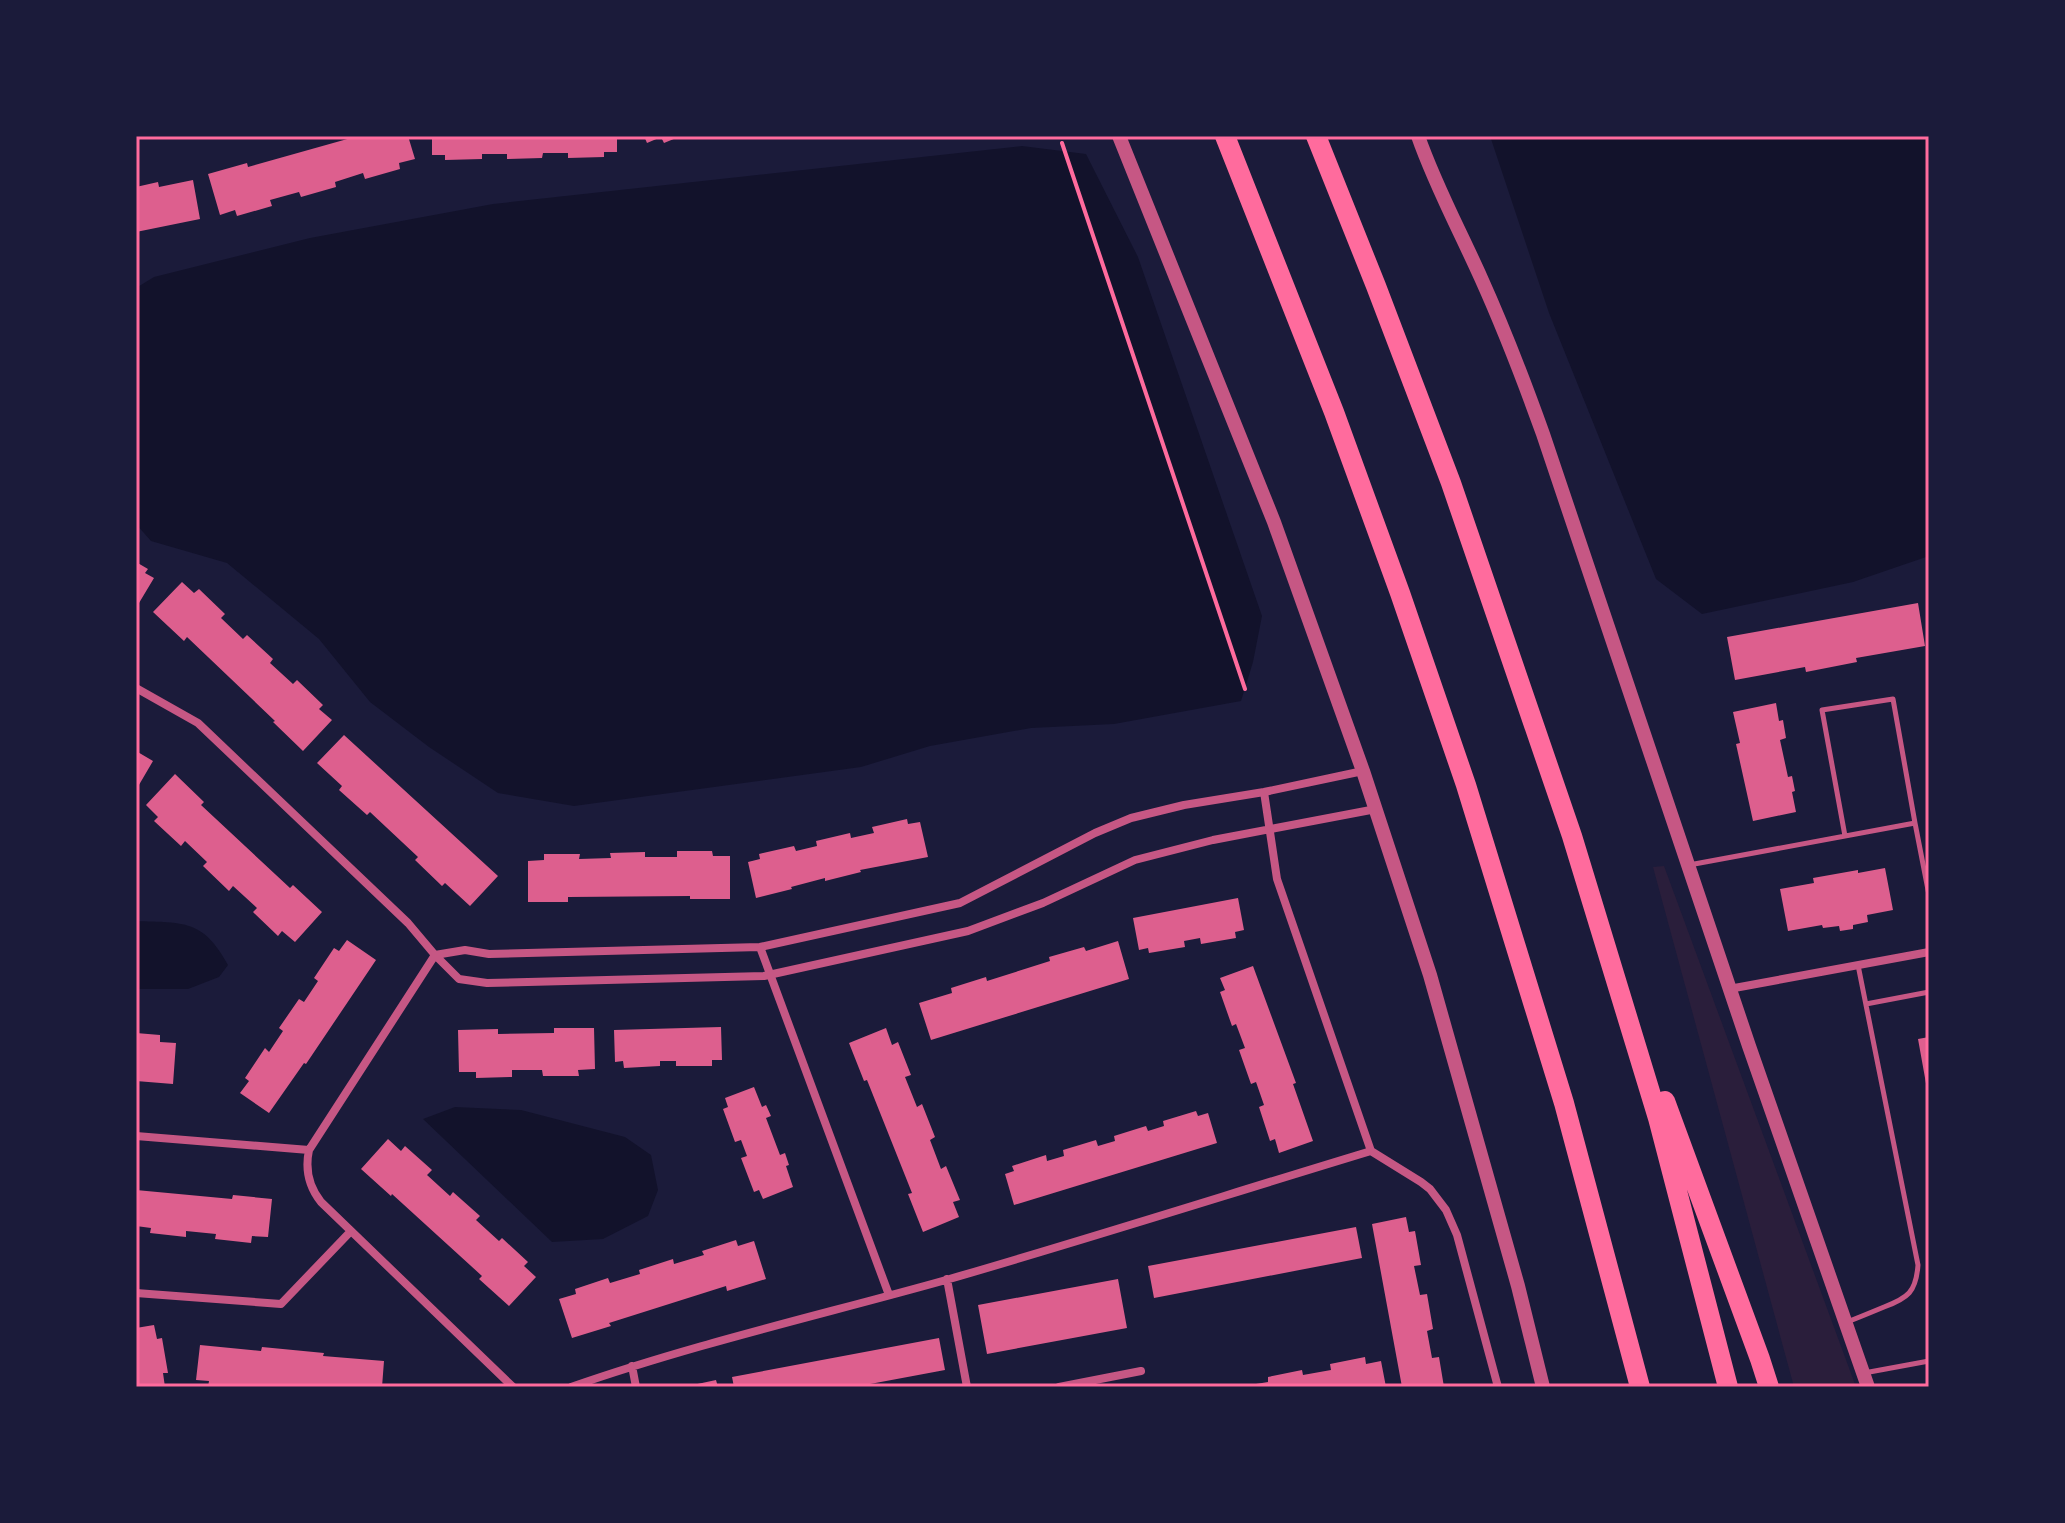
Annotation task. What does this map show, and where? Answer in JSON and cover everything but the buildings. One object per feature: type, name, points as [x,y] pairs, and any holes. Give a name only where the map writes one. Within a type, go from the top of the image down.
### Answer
[{"type":"highway","points":[[1225,136],[1334,412],[1466,785],[1564,1103],[1640,1387]]},
{"type":"highway","points":[[1316,136],[1451,483],[1599,920],[1769,1387]]},
{"type":"highway","points":[[1599,920],[1658,1118],[1728,1387]]},
{"type":"street","points":[[1119,136],[1274,522],[1376,809],[1430,975],[1518,1286],[1543,1387]]},
{"type":"street","points":[[1418,136],[1525,384],[1865,1380]]},
{"type":"street","points":[[136,688],[198,723],[408,923],[459,979],[487,983],[770,974],[968,931],[1043,903],[1135,860],[1183,847],[1376,809]]},
{"type":"street","points":[[513,1387],[321,1202],[314,1192],[307,1169],[309,1150],[435,955],[465,950],[489,954],[760,947],[960,903],[1069,846],[1131,818],[1363,771]]},
{"type":"street","points":[[1264,792],[1277,879],[1371,1151],[1430,1189],[1446,1210],[1457,1235],[1498,1387]]},
{"type":"street","points":[[760,947],[889,1295]]},
{"type":"street","points":[[1729,989],[1929,952]]},
{"type":"street","points":[[136,1136],[309,1150]]},
{"type":"street","points":[[571,1387],[632,1366],[804,1316],[947,1279],[1371,1151]]},
{"type":"street","points":[[136,1293],[281,1304],[351,1231]]},
{"type":"street","points":[[947,1279],[967,1387]]},
{"type":"street","points":[[632,1366],[636,1387]]},
{"type":"street","points":[[1059,1387],[1141,1371]]},
{"type":"lane","points":[[1845,836],[1822,710],[1893,699],[1929,895]]},
{"type":"lane","points":[[1688,865],[1915,823]]},
{"type":"lane","points":[[1846,1322],[1902,1300],[1913,1289],[1918,1265],[1858,965]]},
{"type":"lane","points":[[1866,1004],[1929,992]]},
{"type":"lane","points":[[1865,1380],[1929,1361]]},
{"type":"path","points":[[1062,143],[1245,689]]},
{"type":"shaded area","points":[[1490,136],[1929,136],[1929,556],[1853,582],[1702,614],[1656,579],[1549,313]]},
{"type":"shaded area","points":[[1022,146],[1086,154],[1138,257],[1262,616],[1241,701],[1114,724],[1031,728],[930,746],[861,767],[574,806],[498,793],[429,747],[370,702],[319,639],[227,563],[151,541],[136,524],[136,288],[154,277],[310,238],[493,204]]},
{"type":"shaded area","points":[[1664,866],[1856,1387],[1794,1387],[1653,867]]},
{"type":"shaded area","points":[[136,921],[191,926],[210,939],[228,965],[219,977],[188,989],[136,989]]},
{"type":"shaded area","points":[[455,1107],[521,1110],[625,1137],[651,1155],[658,1190],[648,1216],[603,1239],[552,1242],[423,1119]]}]
